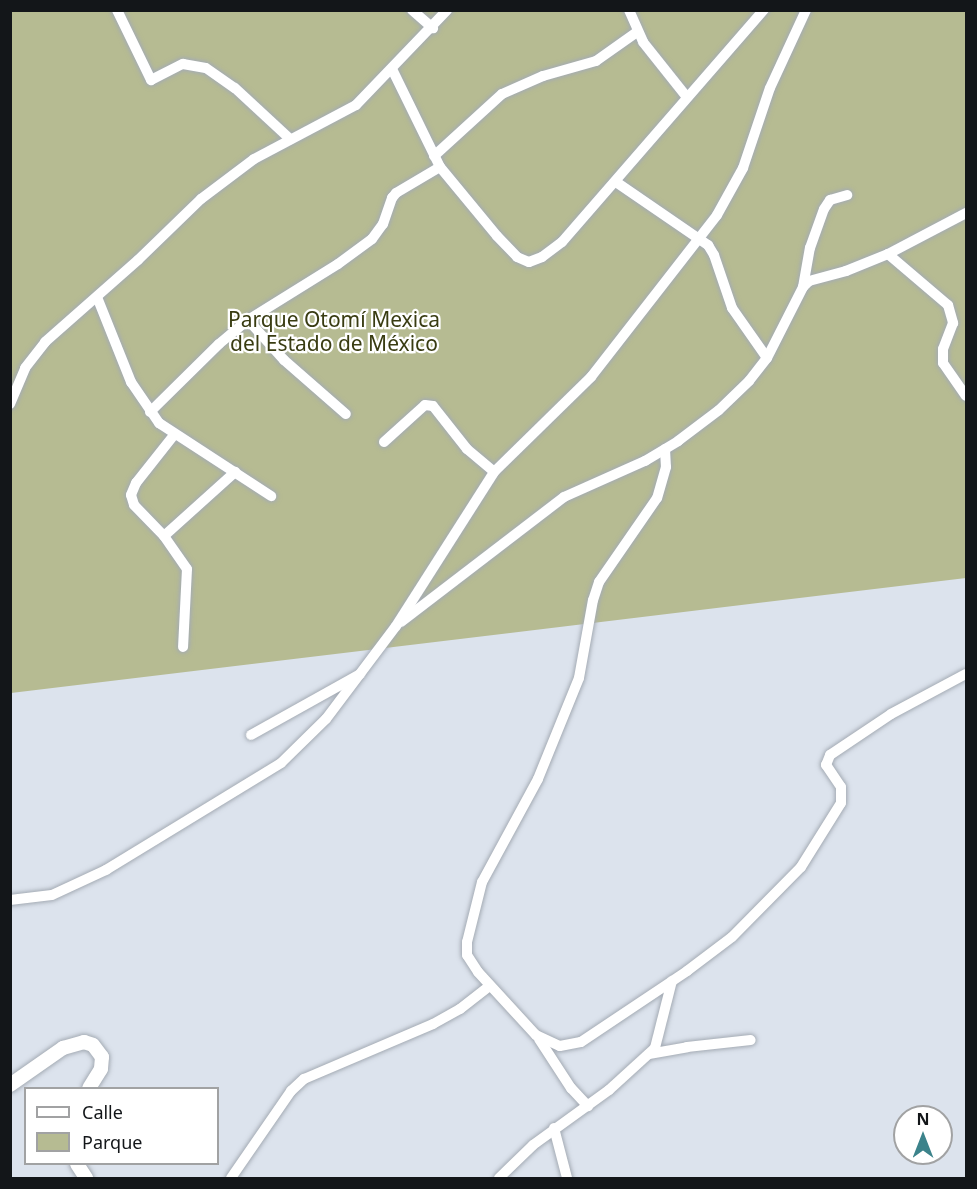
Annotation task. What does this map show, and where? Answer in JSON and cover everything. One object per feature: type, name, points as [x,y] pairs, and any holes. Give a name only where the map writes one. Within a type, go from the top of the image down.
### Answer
[{"type":"street","points":[[117,10],[151,80],[183,64],[206,68],[235,88],[290,139]]},
{"type":"street","points":[[412,10],[433,28]]},
{"type":"street","points":[[10,404],[33,354],[201,199],[254,159],[356,105],[433,28],[447,10]]},
{"type":"street","points":[[629,10],[637,32],[686,96]]},
{"type":"street","points":[[392,69],[440,167],[497,236],[517,257],[529,262],[542,257],[562,242],[616,182],[686,96],[764,10]]},
{"type":"street","points":[[10,900],[51,895],[106,870],[281,763],[326,719],[364,672],[396,626],[494,472],[597,370],[700,237],[731,193],[743,168],[770,88],[806,10]]},
{"type":"street","points":[[434,156],[502,94],[536,79],[596,61],[637,32]]},
{"type":"street","points":[[150,412],[219,344],[248,320],[360,248],[379,231],[396,193],[440,167]]},
{"type":"street","points":[[616,182],[700,237],[714,255],[732,308],[767,358]]},
{"type":"street","points":[[396,626],[564,497],[665,450],[737,395],[767,358],[803,287],[810,248],[824,208],[830,201],[847,195]]},
{"type":"street","points":[[803,287],[816,278],[846,271],[888,254],[966,213]]},
{"type":"street","points":[[888,254],[948,305],[953,322],[943,349],[943,363],[966,396]]},
{"type":"street","points":[[97,297],[131,382],[150,412],[174,435],[272,496]]},
{"type":"street","points":[[248,320],[284,360],[346,414]]},
{"type":"street","points":[[384,442],[424,405],[434,406],[467,449],[494,472]]},
{"type":"street","points":[[174,435],[136,483],[130,495],[134,505],[164,536],[188,569],[183,647]]},
{"type":"street","points":[[588,1106],[571,1088],[536,1035],[489,986],[467,955],[482,882],[538,779],[579,678],[593,600],[599,582],[657,498],[666,467],[665,450]]},
{"type":"street","points":[[164,536],[235,472]]},
{"type":"street","points":[[251,735],[364,672]]},
{"type":"street","points":[[536,1035],[560,1046],[581,1042],[672,981],[752,919],[787,883],[815,847],[843,798],[841,788],[827,770],[826,760],[830,755],[891,714],[966,674]]},
{"type":"street","points":[[499,1179],[512,1163],[554,1128],[588,1106],[649,1054],[658,1043],[672,981]]},
{"type":"street","points":[[231,1179],[291,1091],[304,1079],[433,1024],[460,1009],[489,986]]},
{"type":"street","points":[[649,1054],[751,1040]]},
{"type":"street","points":[[10,1085],[63,1048],[84,1042],[93,1045],[102,1057],[101,1069],[90,1087]]},
{"type":"street","points":[[554,1128],[567,1179]]},
{"type":"street","points":[[78,1165],[86,1179]]},
{"type":"green space","name":"Parque Otomí Mexica del Estado de México","points":[[10,11],[966,11],[966,578],[11,693]]}]
